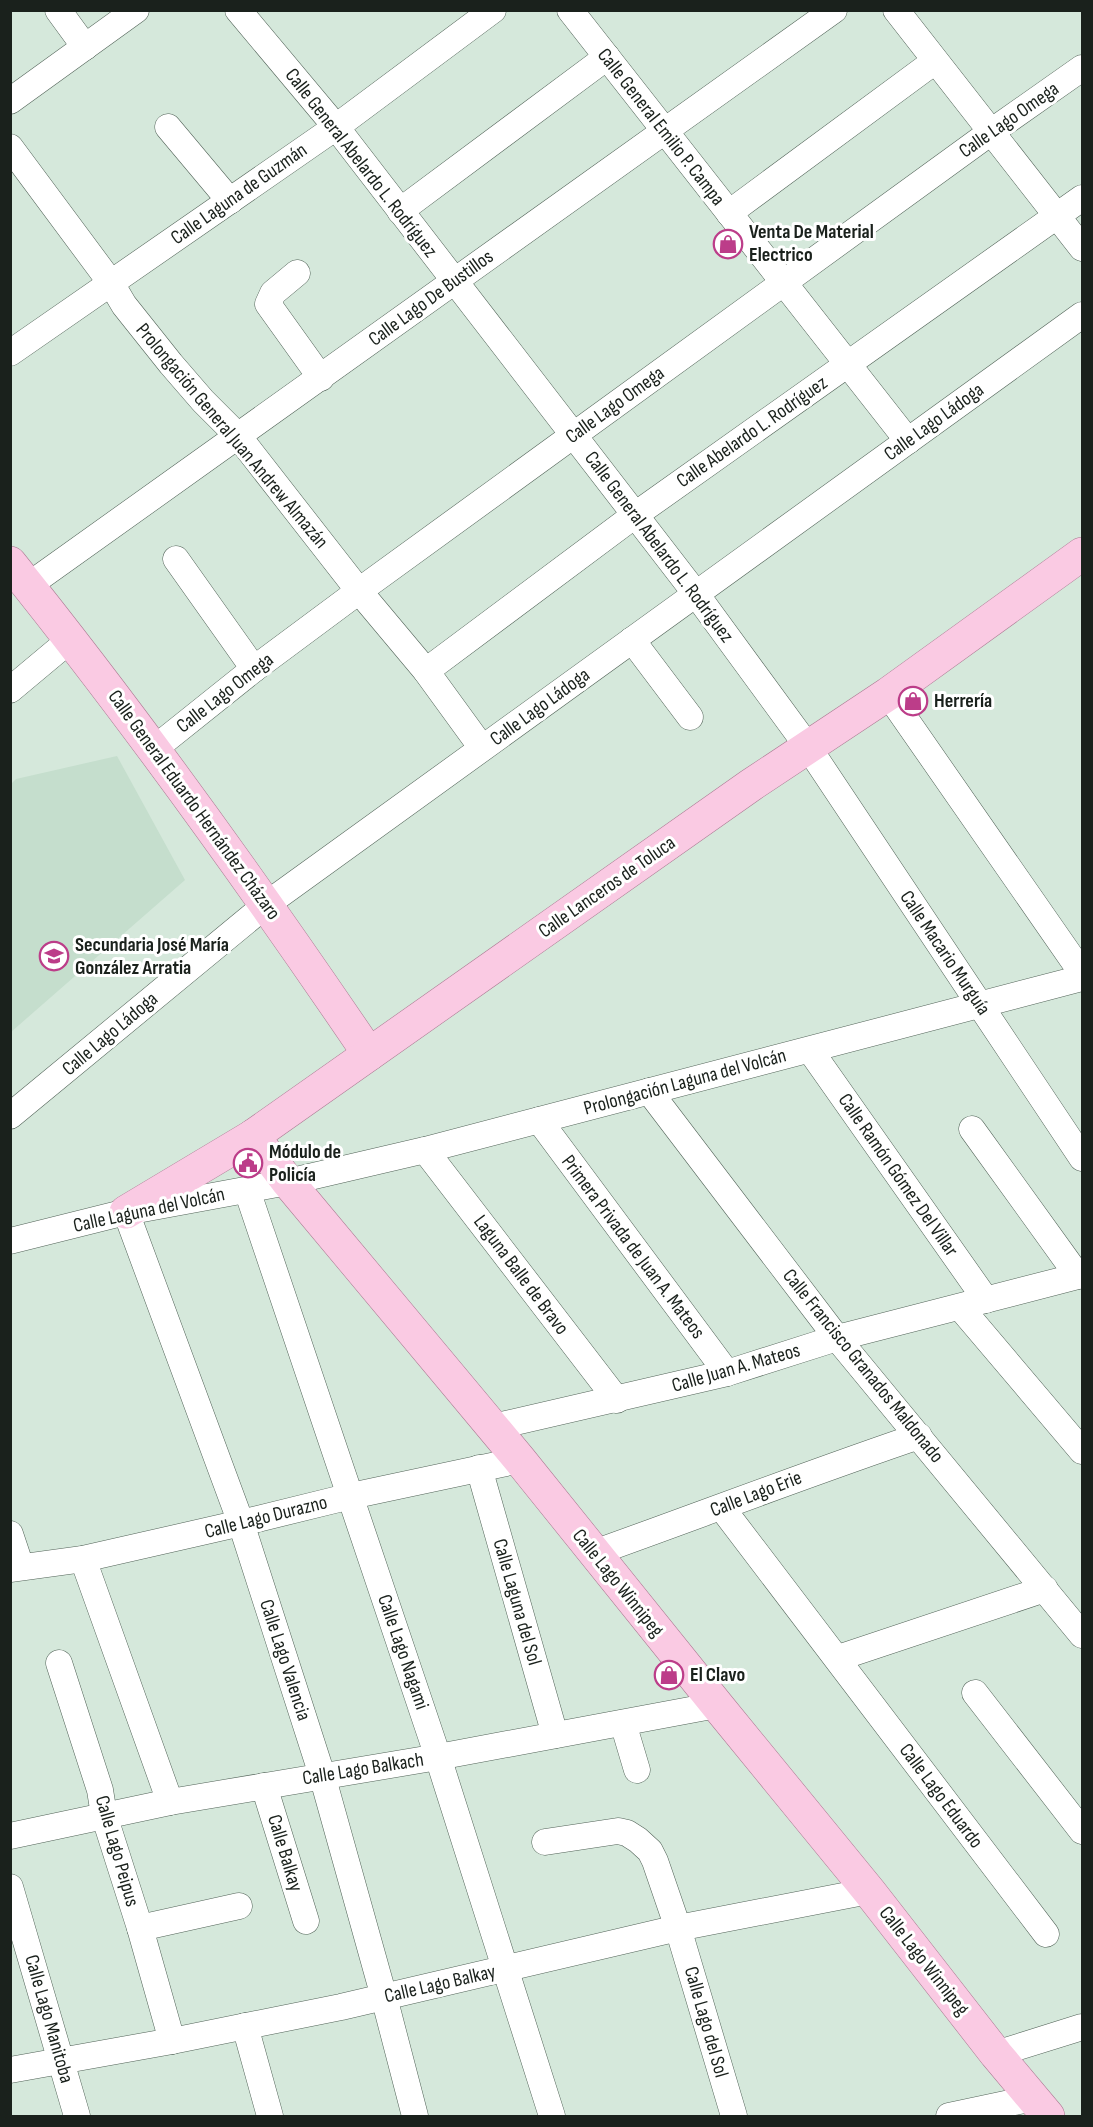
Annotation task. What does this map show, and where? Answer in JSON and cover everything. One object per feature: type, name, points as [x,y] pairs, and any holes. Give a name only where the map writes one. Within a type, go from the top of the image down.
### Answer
[{"type":"main road","name":"Calle Lanceros de Toluca","points":[[126,1212],[253,1136],[808,747],[888,694],[1083,554]]},
{"type":"main road","name":"Calle General Eduardo Hernández Cházaro","points":[[20,574],[154,749],[267,904],[369,1054]]},
{"type":"main road","name":"Calle Lago Winnipeg","points":[[253,1136],[288,1182],[520,1460],[869,1891],[996,2054],[1041,2107]]},
{"type":"street","points":[[58,10],[85,48]]},
{"type":"street","points":[[10,101],[136,10]]},
{"type":"street","name":"Calle General Abelardo L. Rodríguez","points":[[238,10],[336,127],[696,594],[808,747]]},
{"type":"street","name":"Calle Laguna de Guzmán","points":[[10,353],[336,127],[493,10]]},
{"type":"street","name":"Calle General Emilio P. Campa","points":[[570,10],[908,441]]},
{"type":"street","name":"Calle Lago De Bustillos","points":[[20,574],[238,436],[834,10]]},
{"type":"street","points":[[896,10],[1083,248]]},
{"type":"street","points":[[400,211],[607,57]]},
{"type":"street","points":[[729,213],[935,61]]},
{"type":"street","name":"Calle Lago Omega","points":[[154,749],[254,669],[359,591],[991,132],[1083,68]]},
{"type":"street","points":[[168,127],[230,201]]},
{"type":"street","name":"Prolongación General Juan Andrew Almazán","points":[[10,147],[111,283],[124,305],[203,401],[238,436],[359,591],[426,671],[482,748]]},
{"type":"street","name":"Calle Abelardo L. Rodríguez","points":[[426,671],[635,515],[1083,198]]},
{"type":"street","points":[[297,273],[273,293],[268,304],[321,378]]},
{"type":"street","name":"Calle Lago Ládoga","points":[[10,1116],[267,904],[1083,315]]},
{"type":"street","points":[[176,559],[254,669]]},
{"type":"street","points":[[10,690],[71,639]]},
{"type":"street","points":[[632,640],[690,717]]},
{"type":"street","points":[[888,694],[1083,973]]},
{"type":"street","name":"Calle Macario Murguía","points":[[808,747],[1083,1158]]},
{"type":"street","name":"Prolongación Laguna del Volcán","points":[[288,1182],[425,1150],[1083,978]]},
{"type":"street","name":"Calle Ramón Gómez Del Villar","points":[[810,1050],[986,1300]]},
{"type":"street","name":"Calle Francisco Granados Maldonado","points":[[649,1091],[837,1338],[1083,1635]]},
{"type":"street","name":"Primera Privada de Juan A. Mateos","points":[[539,1120],[728,1373]]},
{"type":"street","points":[[972,1129],[1080,1275]]},
{"type":"street","name":"Laguna Balle de Bravo","points":[[425,1150],[616,1400]]},
{"type":"street","name":"Calle Laguna del Volcán","points":[[12,1239],[126,1212],[288,1182]]},
{"type":"street","name":"Calle Lago Nagami","points":[[247,1190],[438,1757],[552,2116]]},
{"type":"street","name":"Calle Lago Valencia","points":[[126,1212],[241,1523],[322,1775],[415,2116]]},
{"type":"street","name":"Calle Juan A. Mateos","points":[[493,1427],[728,1373],[837,1338],[1080,1275]]},
{"type":"street","points":[[960,1306],[1083,1451]]},
{"type":"street","name":"Calle Lago Erie","points":[[594,1553],[722,1508],[815,1471],[918,1436]]},
{"type":"street","name":"Calle Lago Durazno","points":[[16,1568],[83,1559],[351,1496],[520,1460]]},
{"type":"street","name":"Calle Laguna del Sol","points":[[479,1468],[555,1735]]},
{"type":"street","name":"Calle Lago Eduardo","points":[[722,1508],[1046,1934]]},
{"type":"street","points":[[10,1534],[16,1568]]},
{"type":"street","points":[[83,1559],[170,1802]]},
{"type":"street","points":[[838,1658],[1045,1589]]},
{"type":"street","name":"Calle Lago Peipus","points":[[59,1663],[100,1790],[104,1815],[140,1928],[172,2041]]},
{"type":"street","points":[[975,1694],[1083,1831]]},
{"type":"street","name":"Calle Lago Balkach","points":[[10,1836],[170,1802],[438,1757],[717,1706]]},
{"type":"street","points":[[623,1723],[637,1770]]},
{"type":"street","name":"Calle Balkay","points":[[264,1786],[306,1921]]},
{"type":"street","name":"Calle Lago del Sol","points":[[545,1842],[605,1832],[627,1833],[650,1851],[678,1928],[734,2116]]},
{"type":"street","name":"Calle Lago Manitoba","points":[[10,1887],[77,2116]]},
{"type":"street","name":"Calle Lago Balkay","points":[[10,2070],[245,2026],[384,1997],[678,1928],[869,1891]]},
{"type":"street","points":[[140,1928],[239,1906]]},
{"type":"street","points":[[245,2026],[270,2116]]},
{"type":"street","points":[[996,2054],[1083,2027]]},
{"type":"street","points":[[949,2116],[1041,2107]]},
{"type":"shaded area","name":"Secundaria José María González Arratia","points":[[117,756],[185,880],[11,1032],[11,784],[16,779]]},
{"type":"building","name":"Módulo de Policía","points":[[254,1153],[259,1166],[242,1171],[236,1159]]},
{"type":"place","name":"Venta De Material Electrico","points":[[728,244]]},
{"type":"place","name":"Herrería","points":[[913,701]]},
{"type":"place","name":"Secundaria José María González Arratia","points":[[54,956]]},
{"type":"place","name":"Módulo de Policía","points":[[248,1163]]},
{"type":"place","name":"El Clavo","points":[[669,1675]]}]
